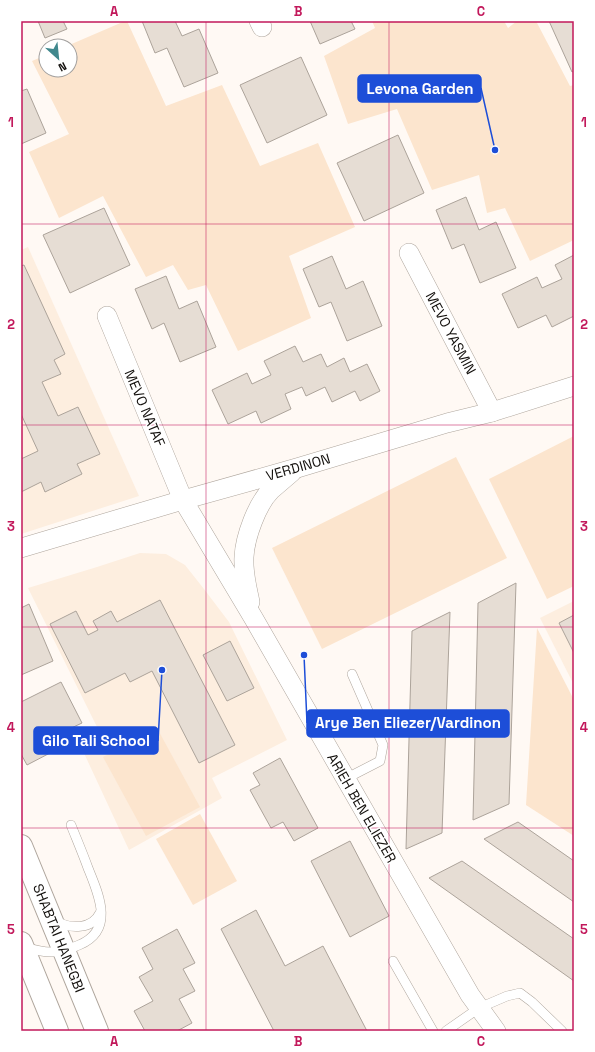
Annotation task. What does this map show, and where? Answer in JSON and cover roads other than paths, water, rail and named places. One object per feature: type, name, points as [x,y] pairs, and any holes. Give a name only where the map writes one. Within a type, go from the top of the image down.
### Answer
[{"type":"street","name":"MEVO YASMIN","points":[[409,253],[492,412]]},
{"type":"street","name":"MEVO NATAF","points":[[107,316],[183,500]]},
{"type":"street","name":"VERDINON","points":[[21,548],[448,423],[492,412],[574,386]]},
{"type":"street","points":[[254,619],[245,580],[244,556],[248,536],[259,506],[271,491],[297,468]]},
{"type":"street","name":"ARIEH BEN ELIEZER","points":[[183,500],[254,619],[470,995],[496,1031]]},
{"type":"street","name":"SHABTAI HANEGBI","points":[[21,846],[97,1031]]},
{"type":"street","points":[[22,944],[57,1031]]},
{"type":"lane","points":[[345,779],[380,761],[383,745],[352,674]]},
{"type":"lane","points":[[22,944],[38,951],[53,953],[65,951],[89,939],[100,925],[101,910],[98,891],[72,825]]},
{"type":"lane","points":[[51,919],[65,926],[79,927],[93,922],[100,914],[101,910]]},
{"type":"lane","points":[[393,961],[433,1031]]},
{"type":"lane","points":[[446,1031],[479,1008],[507,996],[520,993],[562,1031]]},
{"type":"place","name":"Levona Garden","points":[[495,150]]},
{"type":"place","name":"Arye Ben Eliezer/Vardinon","points":[[304,655]]},
{"type":"place","name":"Gilo Tali School","points":[[162,670]]}]
